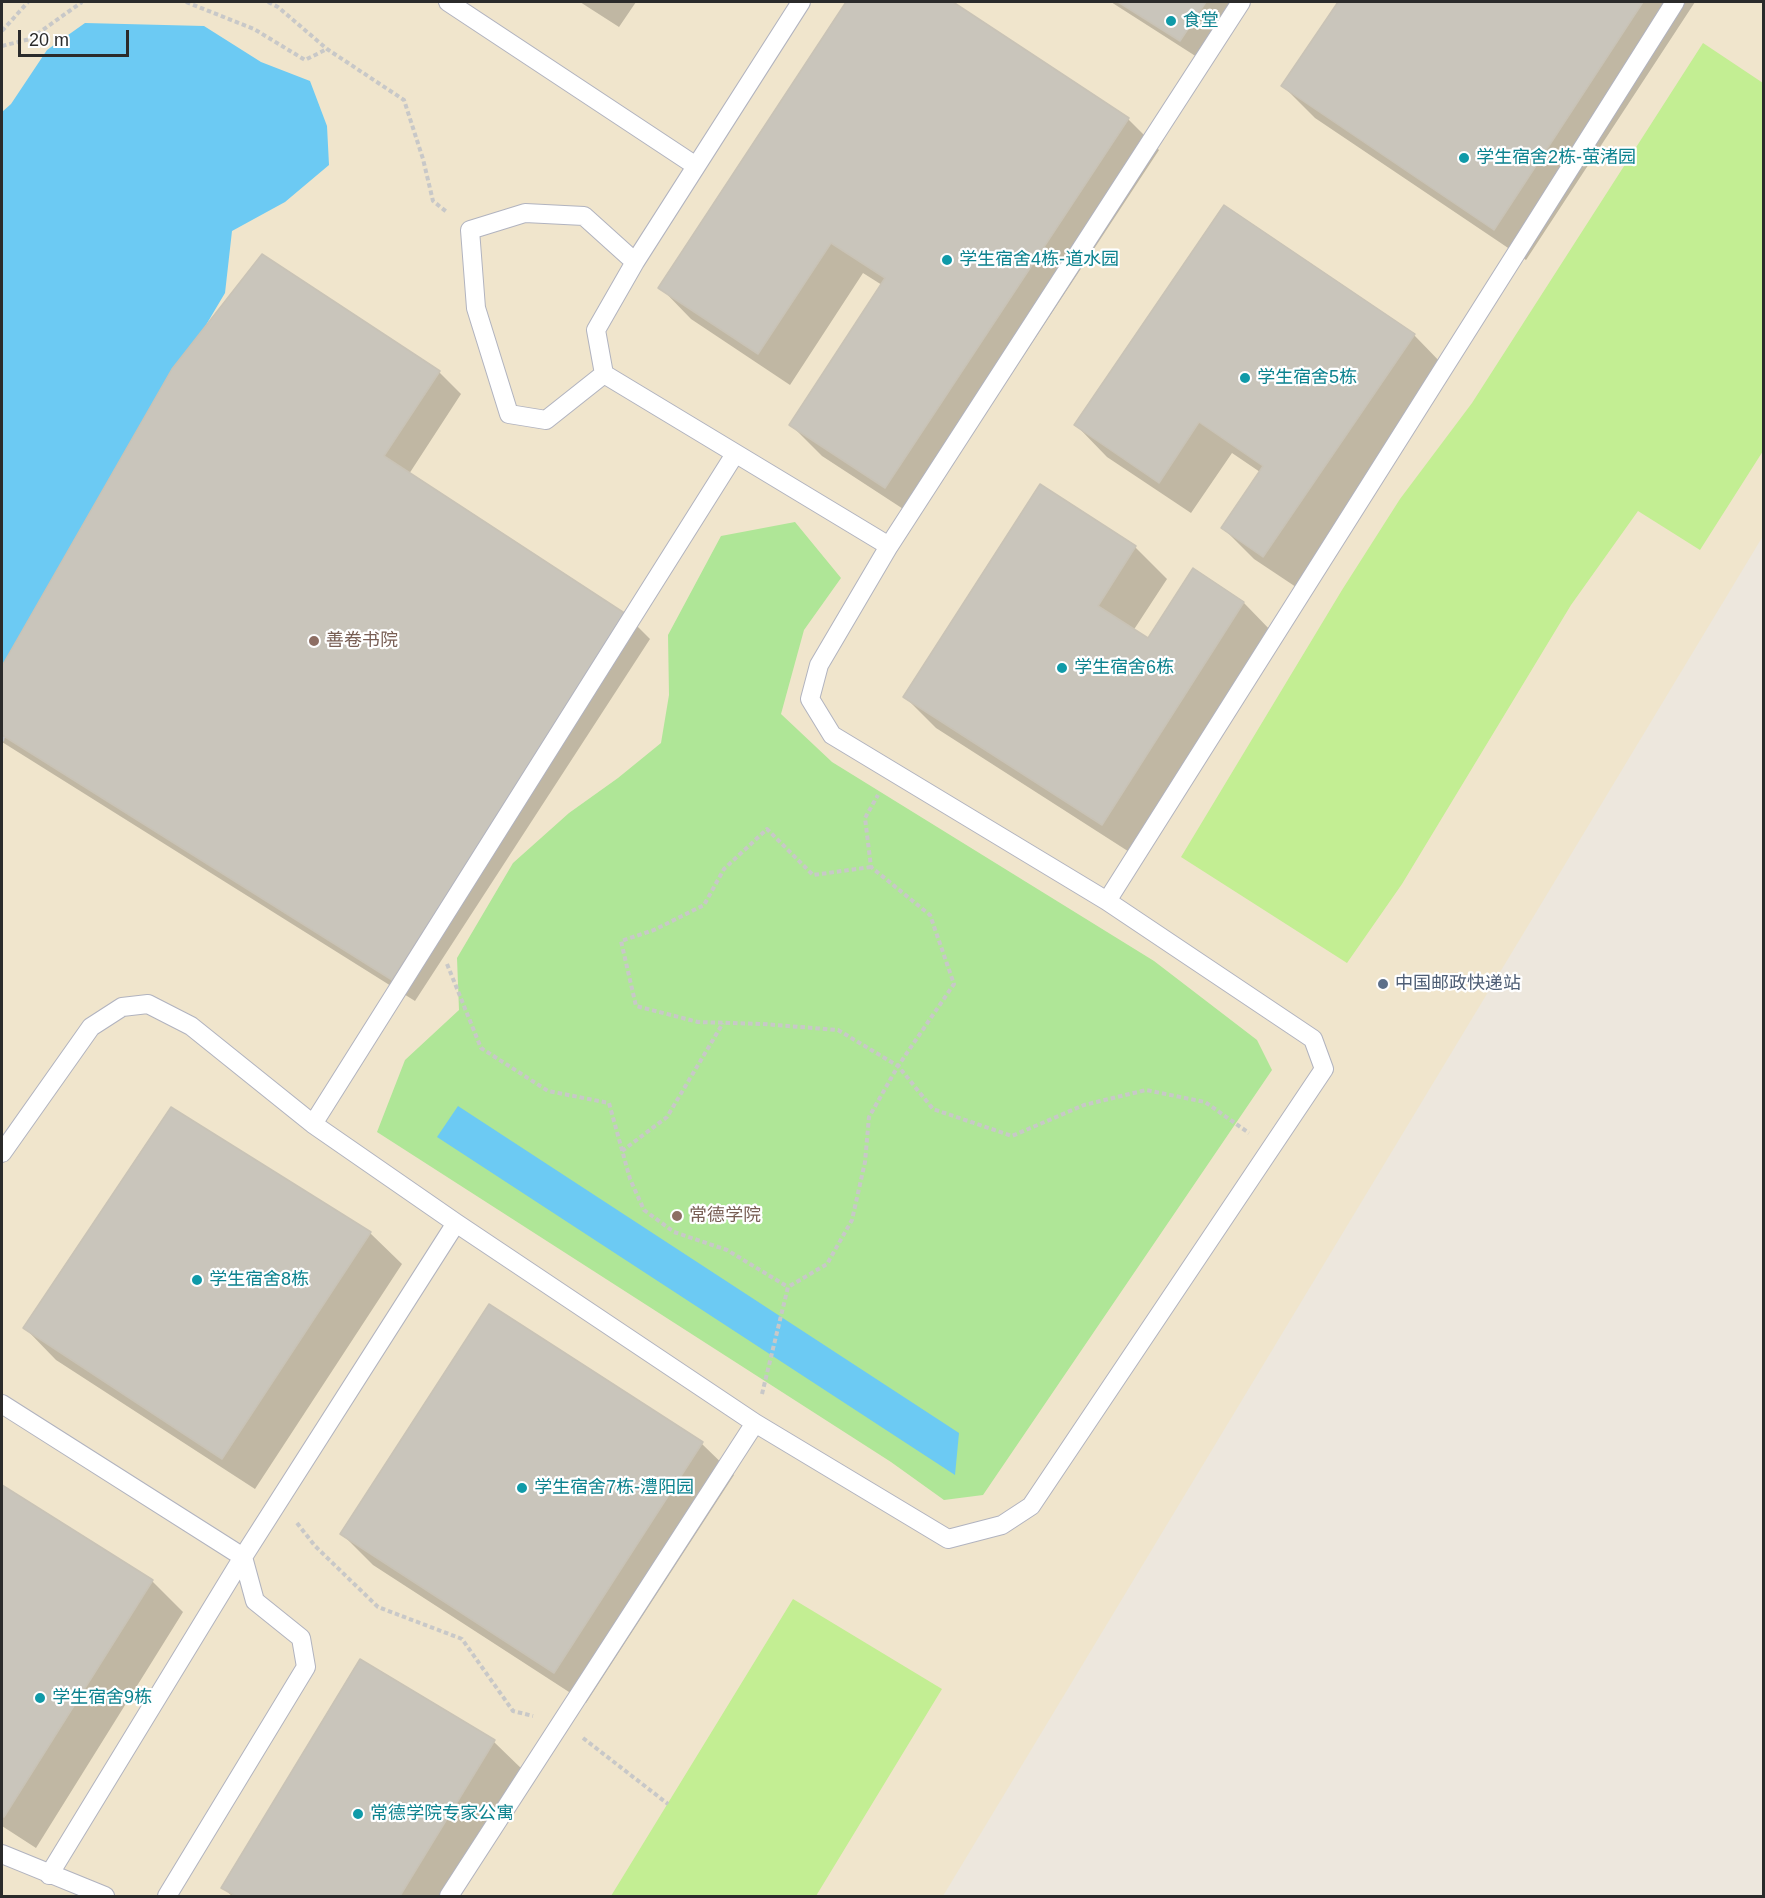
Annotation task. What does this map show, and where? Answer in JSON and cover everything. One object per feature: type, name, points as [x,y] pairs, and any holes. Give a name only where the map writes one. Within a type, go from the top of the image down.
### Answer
[{"type":"lane","points":[[448,2],[696,166]]},
{"type":"lane","points":[[801,2],[635,262],[596,330],[604,374],[890,546]]},
{"type":"lane","points":[[2,1153],[91,1027],[122,1007],[148,1004],[191,1026],[312,1124],[755,1423],[948,1539],[1002,1525],[1031,1506],[1324,1069],[1313,1039],[1107,902],[832,735],[810,699],[819,665],[890,546],[1241,2]]},
{"type":"lane","points":[[1107,902],[1675,2]]},
{"type":"lane","points":[[604,374],[546,420],[509,414],[476,308],[470,230],[525,213],[584,216],[635,262]]},
{"type":"lane","points":[[312,1124],[735,454]]},
{"type":"lane","points":[[49,1875],[243,1557],[456,1223]]},
{"type":"lane","points":[[2,1404],[243,1557],[255,1601],[301,1638],[306,1667],[168,1896]]},
{"type":"lane","points":[[449,1896],[755,1423]]},
{"type":"lane","points":[[2,1854],[105,1896]]},
{"type":"path","points":[[2,31],[28,2]]},
{"type":"path","points":[[2,46],[30,39],[82,2]]},
{"type":"path","points":[[186,2],[254,28],[305,60],[327,49]]},
{"type":"path","points":[[268,2],[278,7],[327,49],[404,100],[423,159],[433,201],[470,230]]},
{"type":"path","points":[[2,741],[3,736]]},
{"type":"path","points":[[755,1423],[788,1287],[827,1264],[852,1220],[865,1162],[869,1117],[898,1066],[954,984],[930,915],[871,867],[865,818],[891,771]]},
{"type":"path","points":[[871,867],[813,875],[767,829],[724,869],[704,905],[654,930],[621,941],[636,1006],[698,1022],[838,1030],[898,1066],[933,1109],[1012,1136],[1084,1105],[1146,1090],[1205,1102],[1271,1150]]},
{"type":"path","points":[[433,931],[481,1048],[548,1090],[609,1103],[630,1179],[644,1210],[674,1232],[727,1250],[788,1287]]},
{"type":"path","points":[[622,1151],[667,1117],[723,1023]]},
{"type":"path","points":[[279,1500],[315,1546],[378,1607],[462,1639],[513,1711],[562,1722],[668,1804]]},
{"type":"shaded area","name":"常德学院","points":[[2,2],[1763,2],[1763,536],[943,1896],[2,1896]]},
{"type":"green space","points":[[1703,43],[1763,83],[1763,451],[1700,550],[1638,511],[1571,605],[1402,884],[1347,963],[1181,857],[1342,590],[1400,499],[1472,403]]},
{"type":"green space","points":[[795,522],[841,578],[804,630],[781,714],[832,762],[1154,961],[1257,1040],[1272,1070],[983,1495],[944,1500],[891,1462],[377,1132],[405,1060],[459,1010],[457,958],[513,863],[569,813],[618,778],[661,743],[669,695],[668,635],[721,536]]},
{"type":"green space","points":[[793,1599],[942,1689],[816,1896],[611,1896]]},
{"type":"water","points":[[85,23],[204,26],[261,62],[310,81],[327,126],[329,165],[285,202],[232,231],[225,293],[2,668],[2,112],[11,104],[47,50]]},
{"type":"water","points":[[458,1106],[959,1433],[955,1475],[437,1137]]},
{"type":"building","name":"学生宿舍4栋-道水园","points":[[846,2],[953,2],[1129,118],[885,488],[789,425],[885,278],[831,243],[758,354],[658,288]]},
{"type":"building","name":"食堂","points":[[1118,2],[1206,2],[1180,41]]},
{"type":"building","name":"学生宿舍2栋-萤渚园","points":[[1338,2],[1643,2],[1494,230],[1281,86]]},
{"type":"building","name":"学生宿舍5栋","points":[[1224,205],[1415,334],[1263,557],[1221,528],[1263,466],[1199,422],[1159,483],[1074,425]]},
{"type":"building","name":"善卷书院","points":[[262,254],[440,371],[384,456],[629,616],[392,980],[2,735],[2,666],[172,369]]},
{"type":"building","name":"学生宿舍6栋","points":[[1040,484],[1136,546],[1098,606],[1148,638],[1193,568],[1244,602],[1102,825],[903,697]]},
{"type":"building","name":"学生宿舍8栋","points":[[171,1107],[371,1232],[222,1459],[23,1328]]},
{"type":"building","name":"学生宿舍7栋-澧阳园","points":[[489,1304],[703,1442],[554,1673],[340,1534]]},
{"type":"building","name":"学生宿舍9栋","points":[[2,1485],[153,1580],[4,1817],[2,1816]]},
{"type":"building","name":"常德学院专家公寓","points":[[360,1659],[495,1740],[400,1896],[236,1896],[221,1888]]},
{"type":"place","name":"食堂","points":[[1171,21]]},
{"type":"place","name":"学生宿舍2栋-萤渚园","points":[[1464,158]]},
{"type":"place","name":"学生宿舍4栋-道水园","points":[[947,260]]},
{"type":"place","name":"学生宿舍5栋","points":[[1245,378]]},
{"type":"place","name":"善卷书院","points":[[314,641]]},
{"type":"place","name":"学生宿舍6栋","points":[[1062,668]]},
{"type":"place","name":"中国邮政快递站","points":[[1383,984]]},
{"type":"place","name":"常德学院","points":[[677,1216]]},
{"type":"place","name":"学生宿舍8栋","points":[[197,1280]]},
{"type":"place","name":"学生宿舍7栋-澧阳园","points":[[522,1488]]},
{"type":"place","name":"学生宿舍9栋","points":[[40,1698]]},
{"type":"place","name":"常德学院专家公寓","points":[[358,1814]]}]
